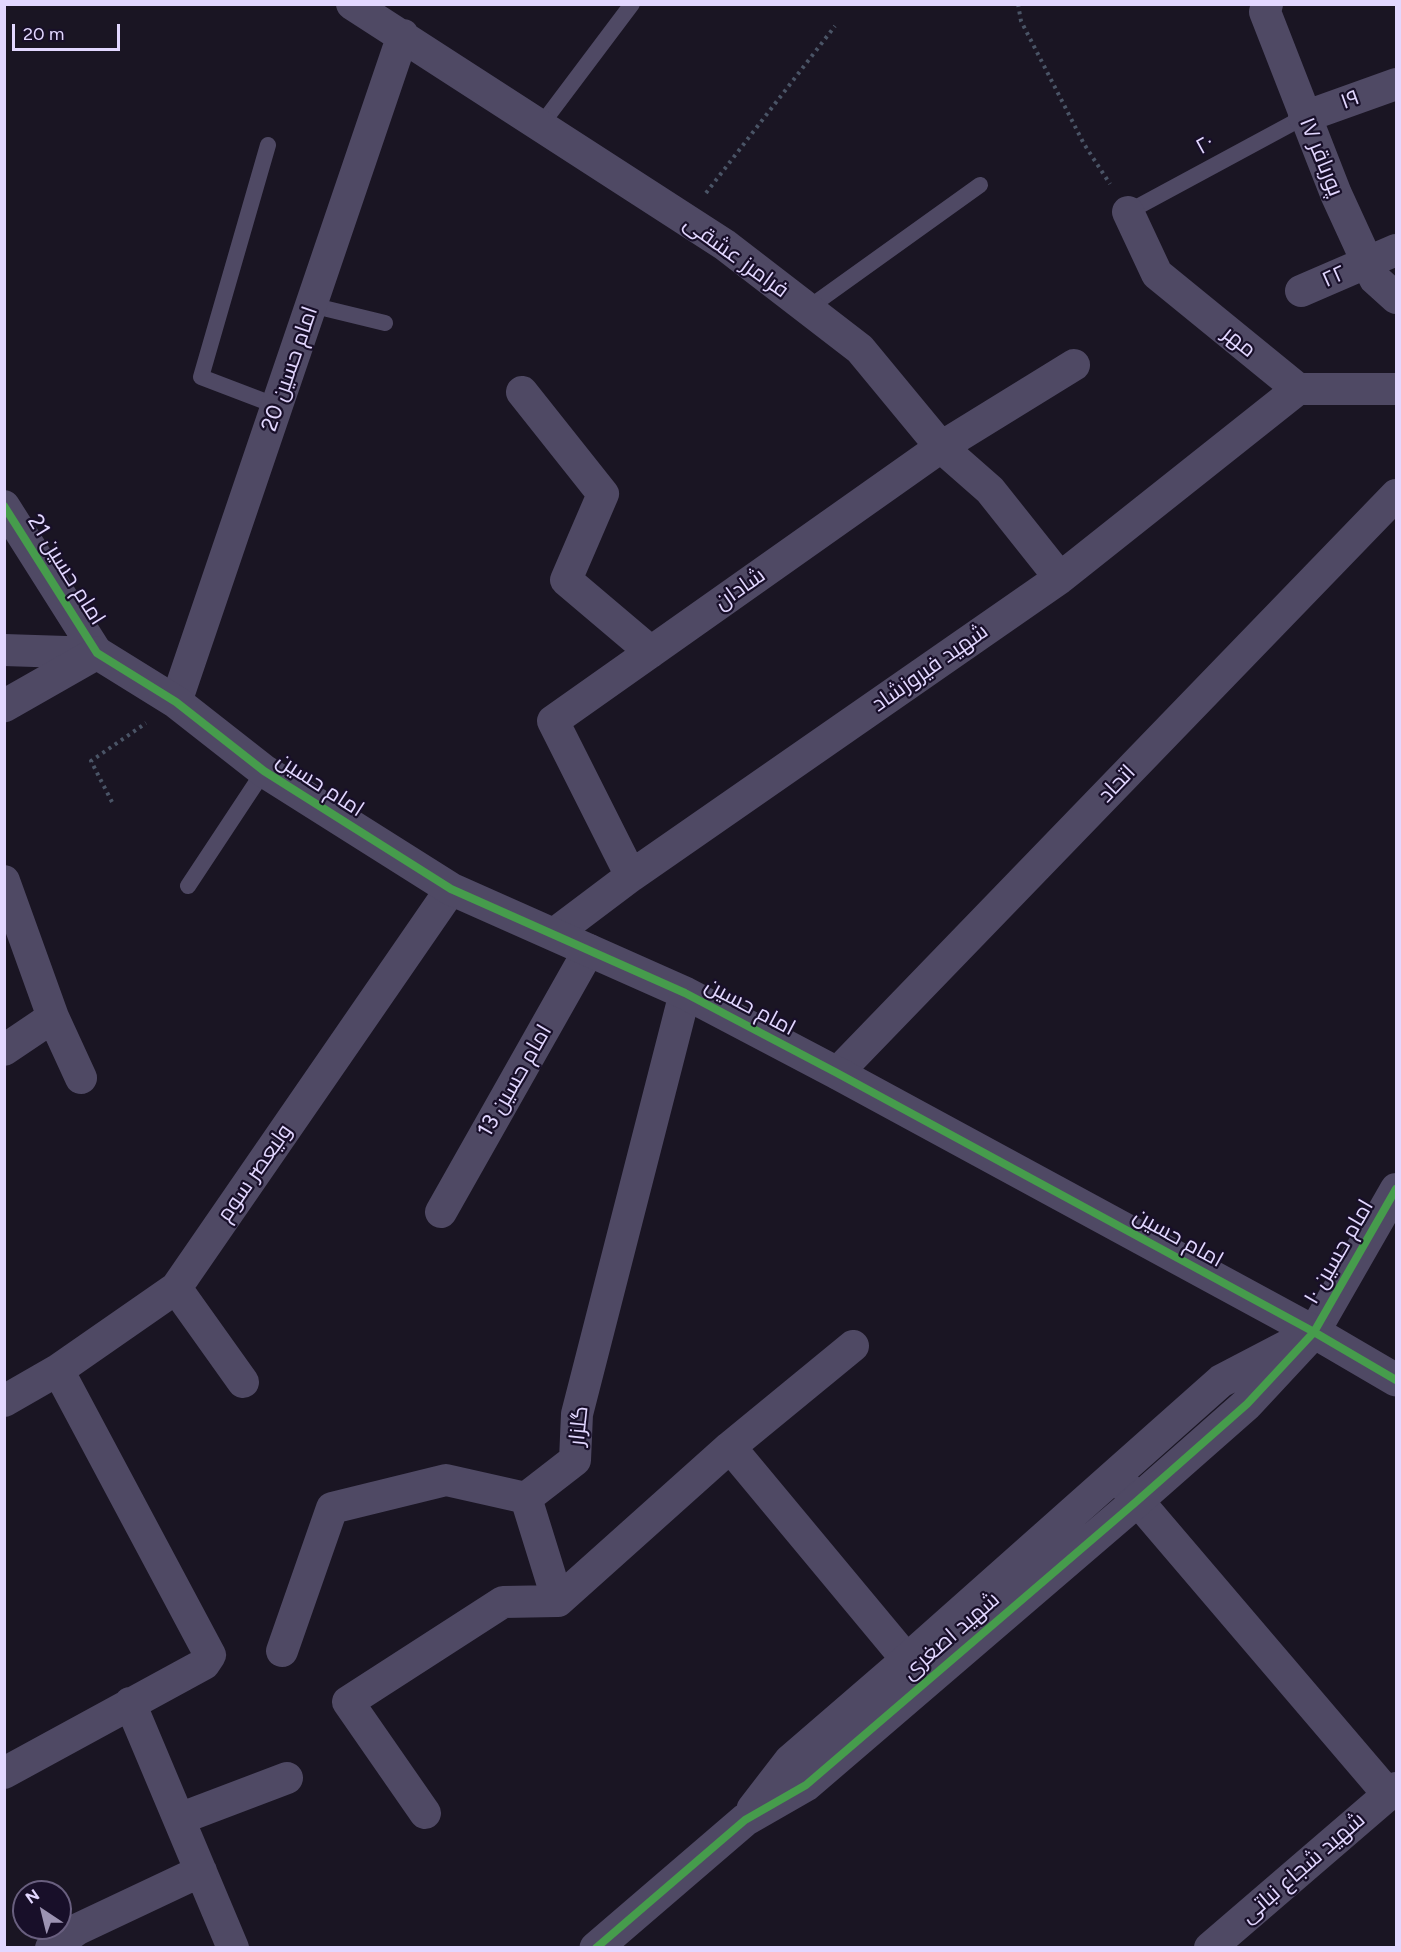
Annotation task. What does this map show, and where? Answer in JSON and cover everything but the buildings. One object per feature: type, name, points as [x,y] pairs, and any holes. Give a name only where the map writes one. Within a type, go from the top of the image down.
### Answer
[{"type":"street","name":"فرامرز عشقی","points":[[352,4],[725,245],[860,350],[941,447],[990,490],[1060,578]]},
{"type":"street","name":"پورباقر ۱۷","points":[[1267,4],[1265,12],[1304,117],[1336,194],[1374,279],[1396,298]]},
{"type":"street","name":"امام حسین 20","points":[[176,702],[403,35]]},
{"type":"street","name":"۱۹","points":[[1304,117],[1396,84]]},
{"type":"street","name":"مهر","points":[[1128,212],[1157,274],[1298,389]]},
{"type":"street","name":"۲۲","points":[[1301,291],[1396,250]]},
{"type":"street","name":"شادان","points":[[631,876],[553,721],[941,447],[1074,365]]},
{"type":"street","points":[[1298,389],[1396,389]]},
{"type":"street","name":"شهید فیروزشاد","points":[[554,934],[631,876],[1060,578],[1298,389]]},
{"type":"street","points":[[522,392],[603,494],[566,580],[651,652]]},
{"type":"street","name":"اتحاد","points":[[837,1073],[1396,495]]},
{"type":"street","name":"امام حسین 21","points":[[4,506],[97,653]]},
{"type":"street","points":[[4,650],[97,653]]},
{"type":"street","points":[[4,706],[97,653]]},
{"type":"street","name":"امام حسین","points":[[97,653],[176,702],[264,771],[451,889],[685,993],[1314,1332],[1396,1380]]},
{"type":"street","points":[[4,881],[53,1017],[81,1078]]},
{"type":"street","name":"ولیعصر سوم","points":[[4,1401],[58,1370],[176,1288],[451,889]]},
{"type":"street","name":"امام حسین 13","points":[[441,1212],[589,950]]},
{"type":"street","name":"گلزار","points":[[526,1498],[575,1460],[578,1414],[685,993]]},
{"type":"street","points":[[4,1050],[53,1017]]},
{"type":"street","name":"امام حسین ۱۰","points":[[1314,1332],[1396,1189]]},
{"type":"street","points":[[176,1288],[243,1383]]},
{"type":"street","name":"شهید اصغری","points":[[916,1671],[1116,1474],[1221,1381],[1314,1332]]},
{"type":"street","name":"شهید اصغری","points":[[596,1947],[745,1820],[790,1761],[916,1671],[1137,1501],[1246,1404],[1314,1332]]},
{"type":"street","points":[[425,1813],[348,1702],[503,1602],[558,1600],[730,1447],[854,1346]]},
{"type":"street","points":[[4,1773],[204,1664],[210,1655],[58,1370]]},
{"type":"street","points":[[730,1447],[916,1671]]},
{"type":"street","points":[[1116,1474],[1137,1501],[1393,1791]]},
{"type":"street","points":[[282,1651],[332,1508],[446,1480],[526,1498],[558,1600]]},
{"type":"street","points":[[130,1703],[233,1947]]},
{"type":"street","points":[[179,1819],[287,1778]]},
{"type":"street","name":"شهید شجاع نباتی","points":[[1210,1947],[1393,1791]]},
{"type":"street","points":[[51,1947],[78,1929],[201,1871]]},
{"type":"lane","points":[[541,125],[632,4]]},
{"type":"lane","name":"۲۰","points":[[1128,212],[1304,117]]},
{"type":"lane","points":[[268,145],[201,377],[277,406]]},
{"type":"lane","points":[[807,309],[980,185]]},
{"type":"lane","points":[[311,305],[385,323]]},
{"type":"lane","points":[[188,886],[264,771]]},
{"type":"path","points":[[1018,4],[1021,21],[1084,144],[1128,212]]},
{"type":"path","points":[[685,219],[835,26]]},
{"type":"path","points":[[112,802],[91,761],[176,702]]},
{"type":"cycle path","points":[[4,506],[97,653],[176,702],[264,771],[451,889],[685,993],[1314,1332],[1396,1380]]},
{"type":"cycle path","points":[[596,1948],[745,1820],[806,1785],[1247,1404],[1314,1332],[1396,1189]]}]
